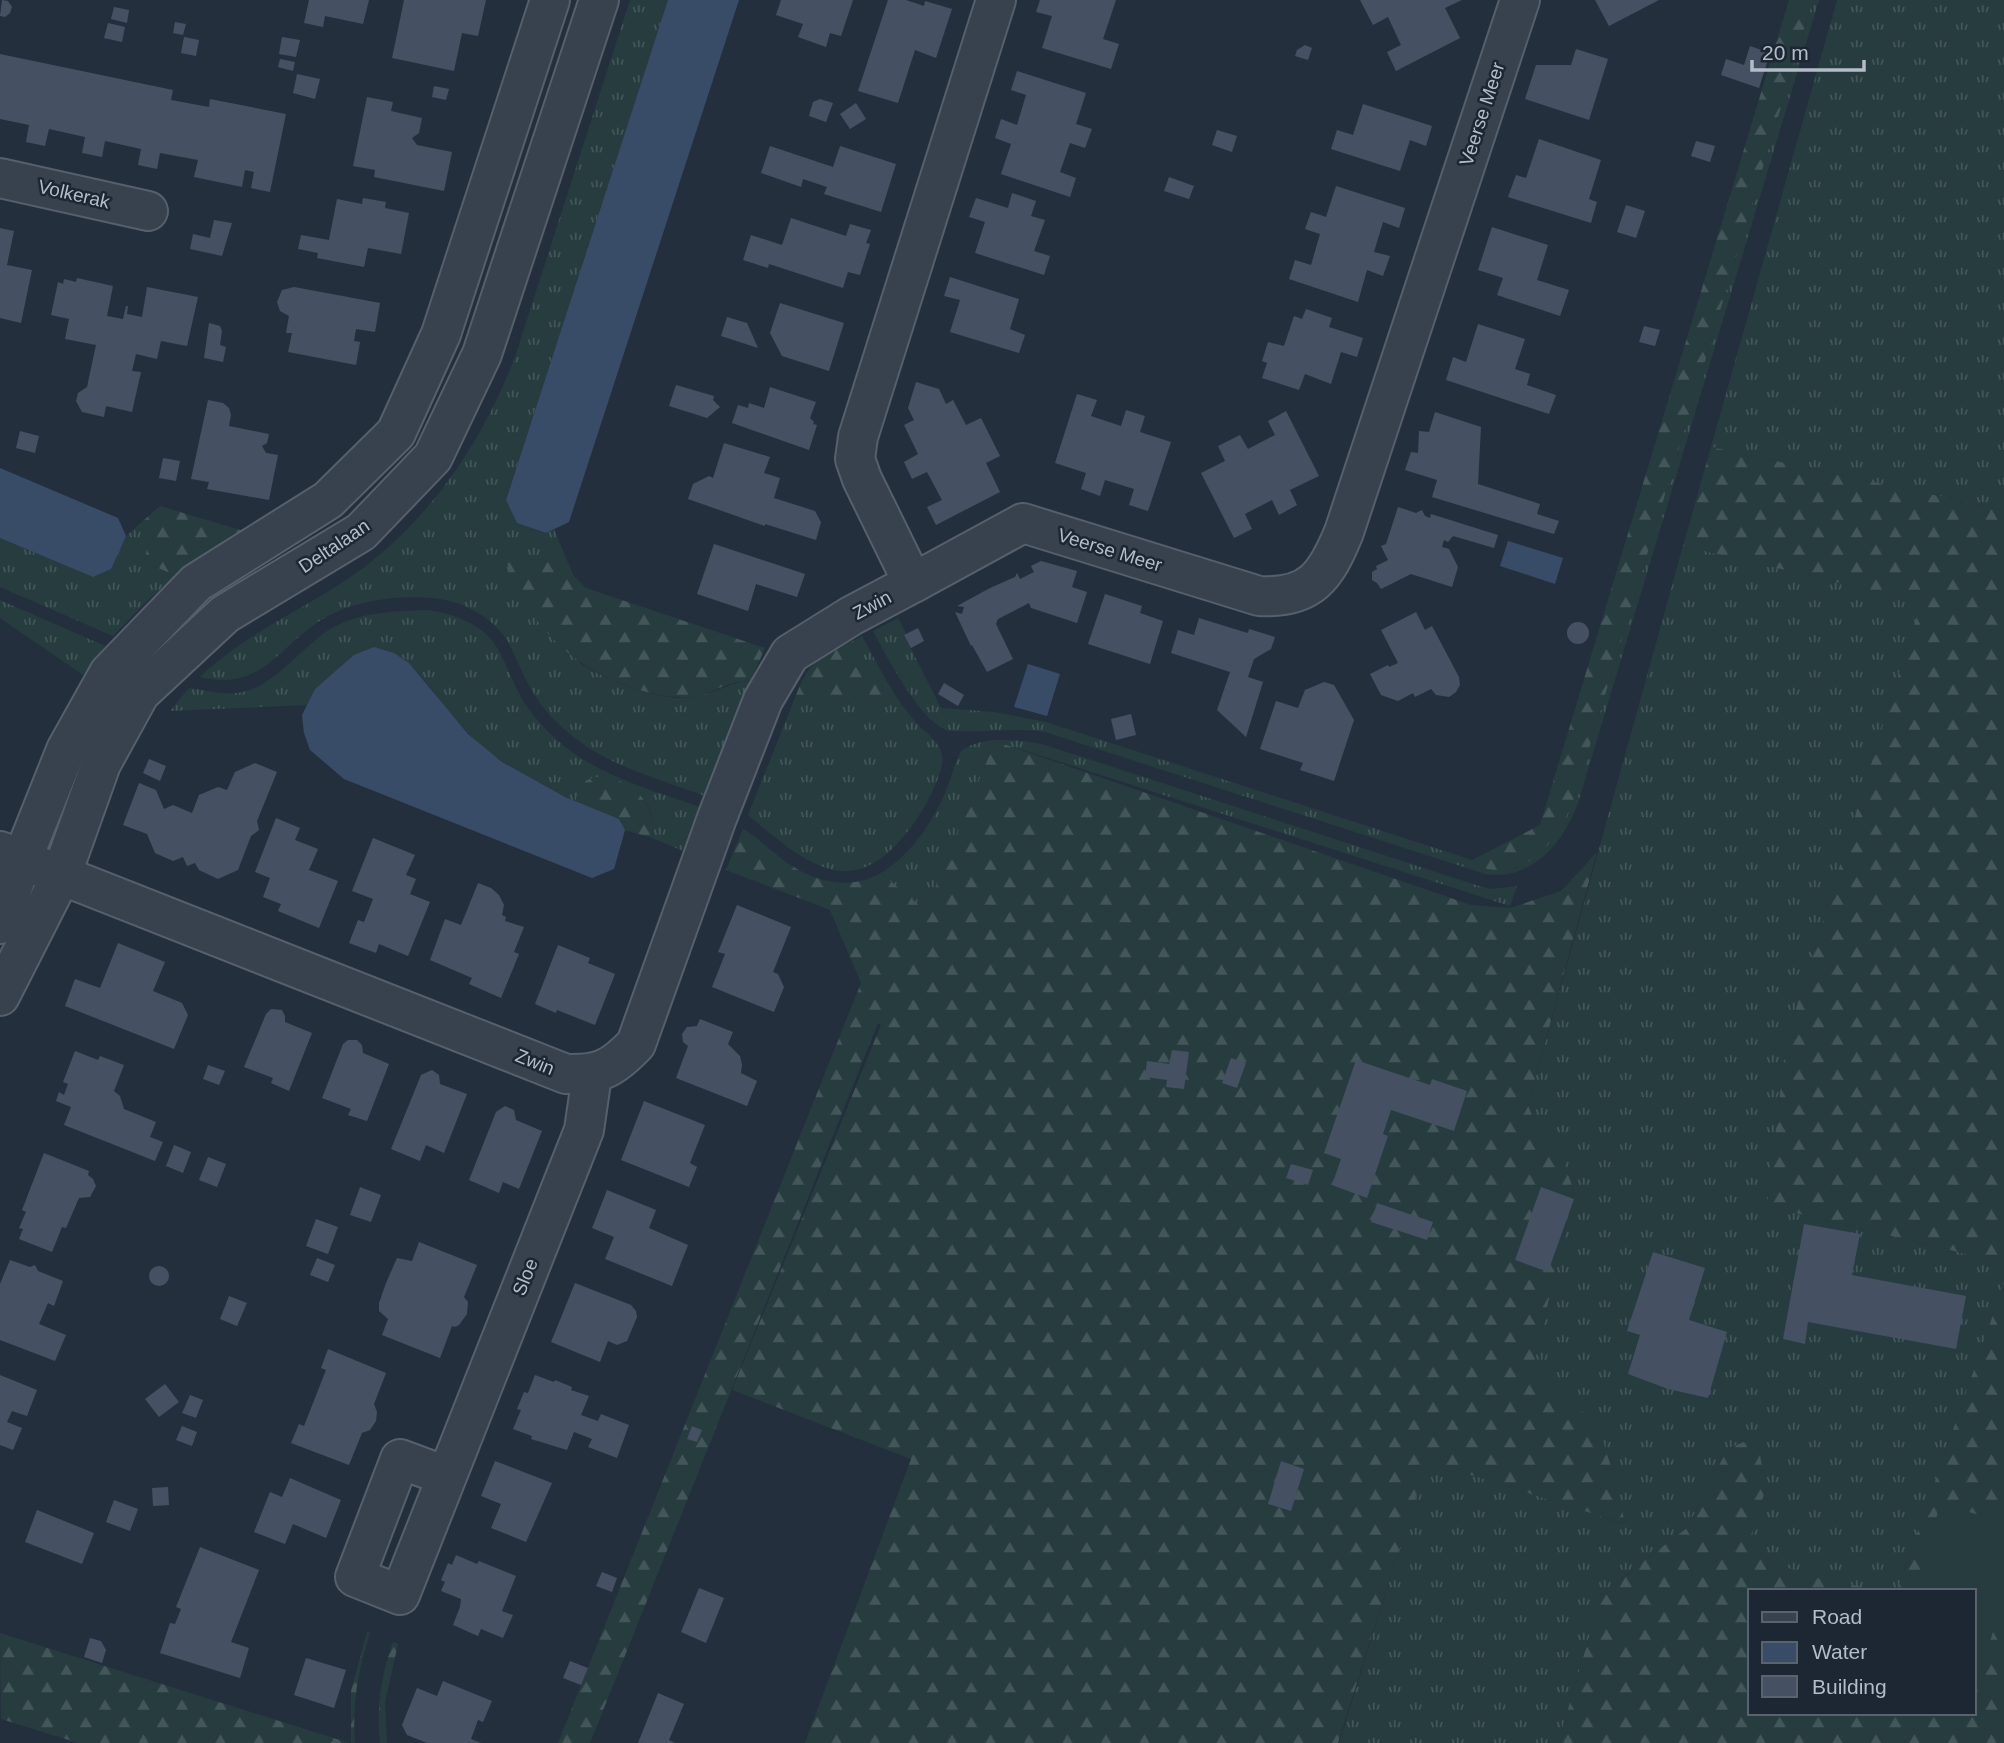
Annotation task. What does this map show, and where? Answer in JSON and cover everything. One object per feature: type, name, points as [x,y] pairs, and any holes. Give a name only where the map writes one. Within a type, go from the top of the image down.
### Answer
[{"type":"street","points":[[0,924],[11,856],[109,673],[196,583],[328,500],[396,433],[441,334],[550,0]]},
{"type":"street","name":"Deltalaan","points":[[0,996],[61,876],[102,764],[140,693],[225,614],[361,532],[433,457],[482,354],[599,0]]},
{"type":"street","points":[[913,583],[862,479],[855,459],[858,437],[996,0]]},
{"type":"street","name":"Veerse Meer","points":[[913,583],[1023,523],[1259,596],[1294,594],[1318,579],[1335,555],[1345,532],[1520,0]]},
{"type":"street","name":"Volkerak","points":[[0,178],[148,211]]},
{"type":"street","name":"Zwin","points":[[11,856],[566,1074],[592,1074],[617,1064],[636,1045],[717,818],[763,699],[790,654],[851,616],[913,583]]},
{"type":"street","name":"Sloe","points":[[446,1476],[584,1130],[592,1074]]},
{"type":"green space","points":[[630,0],[668,0],[506,499],[521,524],[545,533],[554,529],[565,556],[533,560],[503,549],[581,664],[593,671],[638,690],[686,698],[751,680],[705,796],[635,771],[585,745],[560,725],[542,705],[527,682],[508,642],[494,624],[475,611],[443,599],[392,598],[352,606],[311,627],[256,671],[241,678],[222,680],[200,677],[249,639],[367,565],[420,515],[464,458],[500,394],[514,360]]},
{"type":"green space","points":[[1789,0],[1813,0],[1574,799],[1554,837],[1533,858],[1508,869],[1493,870],[1471,864],[1472,860],[1540,825]]},
{"type":"green space","points":[[1813,0],[1819,0],[1578,803],[1564,832],[1543,856],[1517,872],[1485,874],[1045,732],[952,731],[941,727],[918,705],[896,673],[873,631],[898,618],[941,708],[994,712],[1046,722],[1472,860],[1472,864],[1493,870],[1516,868],[1574,799]]},
{"type":"green space","points":[[1837,0],[2004,0],[2004,510],[1711,447]]},
{"type":"green space","points":[[1711,447],[2004,510],[2004,1263],[1767,1206],[1786,1041],[1921,602],[1683,546]]},
{"type":"green space","points":[[160,506],[247,532],[176,576],[145,562],[148,541],[144,520]]},
{"type":"green space","points":[[144,520],[148,541],[145,562],[176,576],[113,636],[0,587],[0,538],[93,577],[115,559],[124,538]]},
{"type":"green space","points":[[1683,546],[1921,602],[1786,1041],[1767,1206],[2004,1263],[2004,1283],[1898,1589],[1859,1588],[1819,1579],[1780,1564],[1747,1545],[1766,1488],[1728,1448],[1687,1528],[1602,1593],[1558,1743],[1339,1743],[1427,1460],[1624,1524],[1597,1421],[1541,1386],[1532,1372],[1574,1191],[1562,1157],[1538,1130],[1528,1105]]},
{"type":"green space","points":[[502,548],[532,560],[565,556],[574,576],[586,588],[765,648],[751,680],[726,685],[699,696],[671,697],[646,692],[607,677],[566,651],[534,616],[510,572]]},
{"type":"green space","points":[[0,600],[105,646],[83,675],[0,618]]},
{"type":"green space","points":[[427,610],[466,621],[483,631],[500,652],[526,706],[552,736],[579,757],[612,775],[700,807],[683,851],[652,838],[653,825],[647,804],[641,796],[623,784],[601,777],[577,795],[576,802],[504,763],[467,732],[403,658],[344,665],[315,689],[307,705],[170,711],[189,688],[226,693],[252,689],[278,674],[312,643],[346,621],[380,613]]},
{"type":"green space","points":[[862,636],[902,705],[938,746],[942,761],[927,801],[898,843],[877,861],[857,870],[837,870],[816,864],[795,852],[748,815],[795,698],[874,703],[884,690],[853,641]]},
{"type":"green space","points":[[853,641],[884,690],[874,704],[795,698],[805,675],[816,662]]},
{"type":"green space","points":[[1003,740],[1045,745],[1479,886],[1491,889],[1517,886],[1510,906],[995,741],[926,911],[881,873],[911,848],[927,826],[941,803],[962,750],[981,742]]},
{"type":"green space","points":[[995,741],[1471,905],[1510,908],[1561,891],[1597,852],[1528,1105],[1538,1130],[1562,1157],[1574,1191],[1532,1372],[1542,1386],[1597,1421],[1625,1524],[1427,1461],[1338,1743],[805,1743],[911,1459],[732,1390],[881,1025],[878,1023],[590,1743],[558,1743],[861,983],[830,910],[726,870],[743,829],[790,864],[814,877],[840,883],[867,879],[881,873],[926,911]]},
{"type":"green space","points":[[594,777],[619,781],[639,794],[651,813],[652,838],[625,830],[619,819],[576,802],[581,786]]},
{"type":"green space","points":[[2004,1283],[2004,1743],[1558,1743],[1602,1593],[1687,1528],[1728,1448],[1744,1442],[1760,1455],[1766,1488],[1748,1545],[1763,1556],[1797,1572],[1878,1589],[1748,1589],[1748,1715],[1976,1715],[1976,1589],[1898,1589]]},
{"type":"green space","points":[[1941,1503],[2004,1523],[2004,1598],[1979,1675],[1976,1674],[1976,1589],[1914,1589]]},
{"type":"green space","points":[[367,1632],[370,1633],[355,1701],[355,1743],[351,1743],[351,1691]]},
{"type":"green space","points":[[0,1633],[349,1743],[78,1743],[1,1719]]},
{"type":"green space","points":[[393,1642],[398,1644],[385,1702],[387,1743],[380,1743],[380,1692]]},
{"type":"water","points":[[668,0],[739,0],[569,522],[546,533],[517,523],[506,500]]},
{"type":"water","points":[[0,468],[118,518],[126,536],[111,569],[93,577],[0,538]]},
{"type":"water","points":[[1508,541],[1563,558],[1555,584],[1500,566]]},
{"type":"water","points":[[374,647],[394,653],[409,663],[468,734],[502,762],[565,797],[619,819],[625,830],[614,869],[592,878],[344,779],[310,750],[302,715],[315,689],[354,655]]},
{"type":"water","points":[[1028,664],[1060,674],[1047,716],[1014,707]]},
{"type":"building","points":[[2,0],[8,1],[12,7],[5,17],[0,16]]},
{"type":"building","points":[[309,0],[369,0],[363,24],[325,16],[323,27],[304,23]]},
{"type":"building","points":[[404,0],[486,0],[478,36],[462,33],[454,71],[392,58]]},
{"type":"building","points":[[781,0],[853,0],[841,36],[830,33],[826,47],[798,37],[803,24],[776,15]]},
{"type":"building","points":[[888,0],[906,0],[924,6],[925,1],[952,9],[936,58],[915,50],[898,103],[858,91]]},
{"type":"building","points":[[1040,0],[1116,0],[1103,39],[1119,44],[1111,69],[1042,48],[1052,16],[1036,12]]},
{"type":"building","points":[[1360,0],[1462,0],[1445,8],[1460,38],[1396,71],[1387,52],[1401,45],[1388,17],[1373,25]]},
{"type":"building","points":[[1595,0],[1659,0],[1609,26]]},
{"type":"building","points":[[114,7],[129,10],[127,23],[111,19]]},
{"type":"building","points":[[175,22],[186,24],[183,35],[173,33]]},
{"type":"building","points":[[108,23],[125,27],[122,42],[104,38]]},
{"type":"building","points":[[184,37],[199,40],[196,56],[181,53]]},
{"type":"building","points":[[282,37],[300,40],[296,57],[279,54]]},
{"type":"building","points":[[1305,45],[1312,48],[1308,60],[1295,56],[1297,50]]},
{"type":"building","points":[[1750,46],[1770,53],[1759,88],[1721,75],[1726,59],[1744,65]]},
{"type":"building","points":[[1576,49],[1608,59],[1589,120],[1525,99],[1536,65],[1571,65]]},
{"type":"building","points":[[0,54],[173,90],[171,100],[209,107],[210,99],[286,114],[270,192],[251,188],[254,172],[245,170],[242,187],[194,177],[198,160],[160,153],[157,169],[138,165],[141,149],[105,141],[102,157],[82,153],[85,137],[49,129],[45,146],[26,142],[29,125],[0,119]]},
{"type":"building","points":[[280,59],[295,62],[293,71],[278,67]]},
{"type":"building","points":[[1017,71],[1086,93],[1076,124],[1092,129],[1085,148],[1070,143],[1060,172],[1076,178],[1070,197],[1001,174],[1011,144],[995,138],[1001,119],[1017,125],[1026,95],[1011,90]]},
{"type":"building","points":[[297,74],[320,79],[315,99],[293,93]]},
{"type":"building","points":[[434,86],[449,89],[446,100],[432,97]]},
{"type":"building","points":[[367,97],[393,102],[391,111],[422,118],[419,133],[412,138],[417,145],[452,152],[444,191],[374,177],[375,170],[353,166]]},
{"type":"building","points":[[820,99],[833,103],[826,122],[809,116],[813,102]]},
{"type":"building","points":[[856,103],[866,119],[850,129],[840,114]]},
{"type":"building","points":[[1363,104],[1432,126],[1426,146],[1410,140],[1400,171],[1331,149],[1337,130],[1353,135]]},
{"type":"building","points":[[1217,130],[1237,136],[1232,152],[1212,145]]},
{"type":"building","points":[[1539,139],[1601,160],[1589,199],[1597,202],[1591,223],[1508,197],[1516,175],[1526,178]]},
{"type":"building","points":[[1696,141],[1715,146],[1710,162],[1691,156]]},
{"type":"building","points":[[770,146],[833,167],[840,146],[896,164],[881,212],[824,194],[827,187],[803,179],[801,187],[761,173]]},
{"type":"building","points":[[1169,177],[1194,186],[1189,199],[1164,191]]},
{"type":"building","points":[[1336,186],[1405,208],[1399,228],[1383,222],[1374,252],[1390,256],[1383,276],[1367,270],[1358,302],[1289,279],[1295,260],[1311,265],[1320,234],[1305,229],[1311,212],[1326,217]]},
{"type":"building","points":[[1012,193],[1036,201],[1031,216],[1045,220],[1034,251],[1050,256],[1044,275],[975,253],[985,222],[969,217],[976,198],[1008,208]]},
{"type":"building","points":[[363,198],[386,202],[385,208],[409,213],[401,254],[368,248],[364,267],[317,258],[318,253],[298,249],[301,235],[329,240],[337,199],[362,204]]},
{"type":"building","points":[[1626,205],[1645,211],[1636,238],[1617,232]]},
{"type":"building","points":[[791,218],[846,236],[850,224],[871,230],[866,243],[870,244],[860,275],[848,272],[843,288],[769,264],[768,268],[743,260],[751,235],[782,245]]},
{"type":"building","points":[[214,220],[232,223],[222,256],[190,249],[193,234],[210,238]]},
{"type":"building","points":[[1492,227],[1548,245],[1537,280],[1569,290],[1560,316],[1497,295],[1503,278],[1478,270]]},
{"type":"building","points":[[0,228],[14,231],[7,265],[32,270],[21,323],[0,318]]},
{"type":"building","points":[[950,277],[1019,299],[1010,329],[1025,335],[1019,353],[950,332],[960,300],[944,296]]},
{"type":"building","points":[[77,278],[113,286],[107,316],[123,319],[126,306],[127,314],[142,317],[147,287],[198,297],[187,346],[161,341],[157,359],[136,354],[132,371],[141,372],[132,412],[106,406],[104,417],[82,412],[76,401],[78,393],[87,387],[96,345],[65,339],[69,319],[51,315],[58,282],[63,284],[64,279],[76,282]]},
{"type":"building","points":[[294,287],[380,303],[375,332],[356,329],[354,341],[360,342],[356,365],[288,352],[292,333],[286,333],[289,316],[280,311],[277,302],[282,290]]},
{"type":"building","points":[[780,303],[844,323],[829,371],[782,356],[770,333]]},
{"type":"building","points":[[1306,309],[1332,318],[1329,327],[1363,338],[1357,357],[1341,352],[1331,384],[1305,374],[1299,390],[1262,378],[1267,363],[1262,361],[1268,342],[1284,346],[1294,316],[1302,319]]},
{"type":"building","points":[[727,317],[747,323],[758,348],[721,336]]},
{"type":"building","points":[[209,323],[220,326],[222,331],[220,345],[226,347],[223,362],[204,358]]},
{"type":"building","points":[[1478,324],[1525,339],[1515,369],[1530,374],[1527,385],[1556,395],[1549,414],[1446,380],[1453,357],[1466,362]]},
{"type":"building","points":[[1644,326],[1660,330],[1655,346],[1639,342]]},
{"type":"building","points":[[916,382],[939,389],[946,404],[953,400],[966,425],[981,418],[1000,456],[986,463],[1000,492],[936,525],[927,507],[942,500],[927,472],[912,479],[904,462],[918,454],[904,425],[914,420],[908,408]]},
{"type":"building","points":[[676,385],[714,396],[713,400],[720,407],[707,418],[669,406]]},
{"type":"building","points":[[770,387],[816,402],[810,418],[813,424],[817,425],[809,450],[732,423],[738,405],[748,408],[749,403],[764,408]]},
{"type":"building","points":[[1077,394],[1097,400],[1091,416],[1121,426],[1126,410],[1145,416],[1140,432],[1171,442],[1148,511],[1129,505],[1134,489],[1105,480],[1100,496],[1081,489],[1086,473],[1055,463]]},
{"type":"building","points":[[208,400],[223,403],[229,408],[229,426],[269,434],[267,443],[262,446],[266,453],[278,455],[269,500],[207,489],[209,482],[191,479]]},
{"type":"building","points":[[1286,411],[1319,476],[1290,490],[1297,505],[1279,515],[1272,500],[1245,514],[1252,529],[1234,538],[1201,473],[1225,461],[1218,446],[1240,435],[1248,449],[1275,435],[1268,421]]},
{"type":"building","points":[[1435,412],[1481,427],[1478,484],[1540,504],[1537,514],[1559,521],[1554,534],[1432,497],[1437,480],[1405,470],[1411,452],[1418,453],[1419,431],[1429,432]]},
{"type":"building","points":[[20,431],[39,436],[35,453],[16,448]]},
{"type":"building","points":[[724,443],[770,457],[764,473],[780,478],[774,498],[815,511],[821,522],[816,540],[765,526],[688,499],[693,484],[709,476],[713,478]]},
{"type":"building","points":[[163,458],[180,461],[176,481],[159,478]]},
{"type":"building","points":[[1398,507],[1416,513],[1422,510],[1425,516],[1430,518],[1431,514],[1498,535],[1494,548],[1453,536],[1448,542],[1444,540],[1442,547],[1449,549],[1458,567],[1452,587],[1411,574],[1381,589],[1372,580],[1372,572],[1377,569],[1376,566],[1388,560],[1381,546],[1386,544]]},
{"type":"building","points":[[714,544],[805,574],[797,597],[756,584],[748,611],[697,594]]},
{"type":"building","points":[[1041,561],[1077,571],[1072,587],[1087,592],[1077,623],[1031,608],[1029,603],[998,619],[996,624],[1013,659],[987,672],[955,612],[962,614],[964,607],[957,606],[1015,577],[1017,573],[1020,579],[1034,572],[1031,566]]},
{"type":"building","points":[[1105,594],[1142,606],[1140,613],[1163,621],[1150,664],[1088,644]]},
{"type":"building","points":[[1416,612],[1425,630],[1432,626],[1459,677],[1460,685],[1449,697],[1436,695],[1431,689],[1415,697],[1413,693],[1398,701],[1381,695],[1370,674],[1398,663],[1381,630]]},
{"type":"building","points":[[1199,618],[1248,633],[1249,629],[1275,637],[1271,649],[1254,659],[1248,677],[1263,682],[1246,737],[1217,710],[1230,672],[1171,653],[1178,630],[1194,635]]},
{"type":"building","points":[[1578,622],[1588,629],[1589,633],[1582,643],[1578,644],[1568,637],[1567,633],[1574,623]]},
{"type":"building","points":[[918,628],[924,641],[911,648],[904,635]]},
{"type":"building","points":[[1324,682],[1334,685],[1354,720],[1334,781],[1300,770],[1303,763],[1260,749],[1276,701],[1298,708],[1305,690]]},
{"type":"building","points":[[944,683],[964,695],[958,706],[938,694]]},
{"type":"building","points":[[1131,714],[1136,735],[1116,740],[1111,719]]},
{"type":"building","points":[[149,759],[166,766],[160,781],[143,773]]},
{"type":"building","points":[[255,763],[277,772],[257,821],[259,830],[251,836],[238,870],[218,879],[199,870],[195,863],[187,866],[183,857],[173,861],[155,853],[147,834],[123,825],[139,783],[156,790],[164,809],[173,805],[192,813],[199,795],[218,787],[227,790],[235,772]]},
{"type":"building","points":[[276,818],[300,828],[295,840],[318,849],[309,870],[338,881],[319,928],[278,911],[281,904],[263,897],[270,878],[255,872]]},
{"type":"building","points":[[373,838],[415,855],[406,875],[416,879],[410,894],[430,902],[408,956],[379,944],[376,953],[349,943],[358,920],[364,922],[373,899],[352,891]]},
{"type":"building","points":[[478,883],[491,888],[499,895],[504,905],[502,915],[506,917],[505,921],[524,927],[514,952],[519,954],[501,998],[469,984],[472,978],[430,960],[445,919],[461,925]]},
{"type":"building","points":[[737,905],[791,927],[773,972],[778,974],[784,987],[774,1012],[712,987],[725,954],[718,952]]},
{"type":"building","points":[[118,943],[165,962],[153,991],[182,1003],[188,1015],[174,1049],[65,1006],[75,979],[100,988]]},
{"type":"building","points":[[558,945],[590,958],[588,963],[615,974],[595,1025],[535,1004]]},
{"type":"building","points":[[271,1009],[282,1010],[285,1022],[312,1033],[289,1091],[271,1083],[273,1078],[244,1067],[266,1014]]},
{"type":"building","points":[[700,1019],[733,1032],[728,1044],[740,1056],[741,1073],[757,1081],[747,1106],[676,1078],[688,1046],[683,1042],[682,1034],[687,1027],[697,1026]]},
{"type":"building","points":[[348,1040],[357,1040],[362,1045],[363,1053],[389,1064],[367,1121],[348,1115],[351,1109],[322,1098],[343,1044]]},
{"type":"building","points":[[1172,1050],[1189,1052],[1184,1089],[1166,1087],[1167,1080],[1145,1077],[1147,1061],[1169,1064]]},
{"type":"building","points":[[75,1051],[98,1060],[100,1056],[124,1065],[114,1091],[120,1096],[124,1109],[156,1122],[150,1137],[163,1142],[155,1161],[64,1125],[71,1107],[56,1101],[59,1092],[64,1095],[68,1084],[63,1082]]},
{"type":"building","points":[[1231,1058],[1246,1063],[1237,1088],[1222,1083]]},
{"type":"building","points":[[1356,1060],[1430,1085],[1432,1079],[1467,1091],[1454,1131],[1391,1110],[1383,1134],[1388,1136],[1367,1198],[1332,1185],[1341,1159],[1324,1153]]},
{"type":"building","points":[[208,1065],[225,1071],[219,1085],[203,1079]]},
{"type":"building","points":[[432,1070],[439,1075],[440,1084],[467,1094],[444,1153],[426,1145],[420,1161],[391,1149],[421,1075]]},
{"type":"building","points":[[644,1101],[705,1125],[690,1163],[697,1167],[689,1187],[621,1160]]},
{"type":"building","points":[[505,1106],[514,1110],[516,1120],[542,1131],[519,1189],[503,1182],[499,1193],[469,1180],[496,1112]]},
{"type":"building","points":[[174,1145],[191,1152],[183,1173],[166,1166]]},
{"type":"building","points":[[44,1153],[89,1171],[88,1175],[96,1186],[90,1197],[79,1198],[66,1228],[62,1227],[52,1252],[19,1239],[23,1229],[19,1228],[26,1212],[22,1210]]},
{"type":"building","points":[[208,1157],[226,1164],[217,1187],[199,1180]]},
{"type":"building","points":[[1291,1164],[1313,1170],[1308,1185],[1286,1178]]},
{"type":"building","points":[[360,1187],[381,1195],[371,1222],[350,1215]]},
{"type":"building","points":[[1541,1187],[1574,1199],[1548,1272],[1515,1260]]},
{"type":"building","points":[[607,1190],[656,1210],[649,1228],[688,1245],[672,1286],[605,1259],[614,1237],[592,1228]]},
{"type":"building","points":[[1377,1203],[1433,1222],[1427,1240],[1371,1222]]},
{"type":"building","points":[[316,1219],[338,1227],[328,1254],[306,1246]]},
{"type":"building","points":[[1804,1224],[1860,1234],[1852,1275],[1966,1296],[1956,1349],[1808,1322],[1805,1344],[1783,1339]]},
{"type":"building","points":[[419,1242],[477,1265],[464,1297],[468,1302],[467,1314],[459,1325],[452,1326],[440,1358],[382,1335],[388,1319],[379,1311],[379,1303],[386,1283],[397,1258],[412,1261]]},
{"type":"building","points":[[1653,1252],[1705,1268],[1689,1320],[1727,1332],[1708,1398],[1668,1389],[1628,1374],[1640,1335],[1627,1331]]},
{"type":"building","points":[[317,1258],[335,1265],[328,1282],[310,1275]]},
{"type":"building","points":[[10,1260],[30,1267],[35,1265],[38,1271],[63,1281],[54,1306],[48,1303],[39,1324],[66,1335],[55,1361],[0,1340],[0,1284]]},
{"type":"building","points":[[159,1266],[166,1269],[169,1276],[166,1283],[159,1286],[152,1283],[149,1276],[152,1269]]},
{"type":"building","points":[[575,1283],[631,1305],[636,1311],[637,1317],[627,1341],[617,1345],[608,1341],[600,1362],[551,1342]]},
{"type":"building","points":[[229,1296],[247,1303],[237,1326],[220,1319]]},
{"type":"building","points":[[328,1349],[386,1373],[374,1404],[376,1421],[370,1430],[362,1433],[349,1465],[291,1443],[299,1424],[304,1426],[326,1370],[321,1368]]},
{"type":"building","points":[[0,1375],[37,1390],[27,1416],[12,1411],[7,1422],[22,1428],[13,1450],[0,1445]]},
{"type":"building","points":[[535,1375],[554,1382],[555,1380],[572,1387],[571,1390],[589,1396],[581,1415],[598,1421],[601,1414],[629,1425],[617,1458],[588,1447],[592,1439],[574,1432],[567,1450],[531,1439],[532,1436],[513,1429],[521,1410],[517,1409],[524,1392],[528,1393]]},
{"type":"building","points":[[165,1384],[179,1402],[159,1417],[145,1399]]},
{"type":"building","points":[[190,1395],[203,1400],[196,1418],[182,1413]]},
{"type":"building","points":[[182,1426],[197,1432],[192,1446],[176,1440]]},
{"type":"building","points":[[692,1426],[702,1430],[697,1442],[687,1439]]},
{"type":"building","points":[[495,1461],[552,1483],[526,1542],[491,1528],[501,1504],[481,1496]]},
{"type":"building","points":[[1281,1461],[1304,1469],[1291,1511],[1268,1504]]},
{"type":"building","points":[[290,1478],[341,1500],[326,1538],[293,1524],[285,1544],[254,1532],[270,1492],[282,1497]]},
{"type":"building","points":[[168,1487],[169,1505],[153,1506],[152,1488]]},
{"type":"building","points":[[114,1500],[138,1509],[130,1531],[106,1522]]},
{"type":"building","points":[[37,1510],[94,1533],[82,1564],[25,1542]]},
{"type":"building","points":[[200,1547],[259,1570],[231,1642],[249,1648],[240,1678],[160,1653],[170,1623],[175,1624],[181,1609],[176,1607]]},
{"type":"building","points":[[456,1555],[516,1576],[502,1611],[513,1615],[503,1638],[481,1629],[478,1636],[453,1625],[461,1599],[441,1591],[445,1582],[441,1580],[448,1563],[452,1565]]},
{"type":"building","points":[[602,1572],[617,1578],[612,1592],[596,1586]]},
{"type":"building","points":[[699,1588],[724,1598],[706,1643],[681,1632]]},
{"type":"building","points":[[90,1638],[101,1641],[106,1650],[102,1663],[84,1657]]},
{"type":"building","points":[[306,1658],[346,1670],[334,1708],[294,1695]]},
{"type":"building","points":[[570,1661],[588,1668],[581,1685],[563,1678]]},
{"type":"building","points":[[443,1681],[492,1701],[483,1722],[478,1720],[471,1739],[481,1743],[427,1743],[407,1735],[402,1725],[417,1688],[437,1696]]},
{"type":"building","points":[[658,1693],[684,1704],[669,1740],[675,1743],[638,1743]]}]
